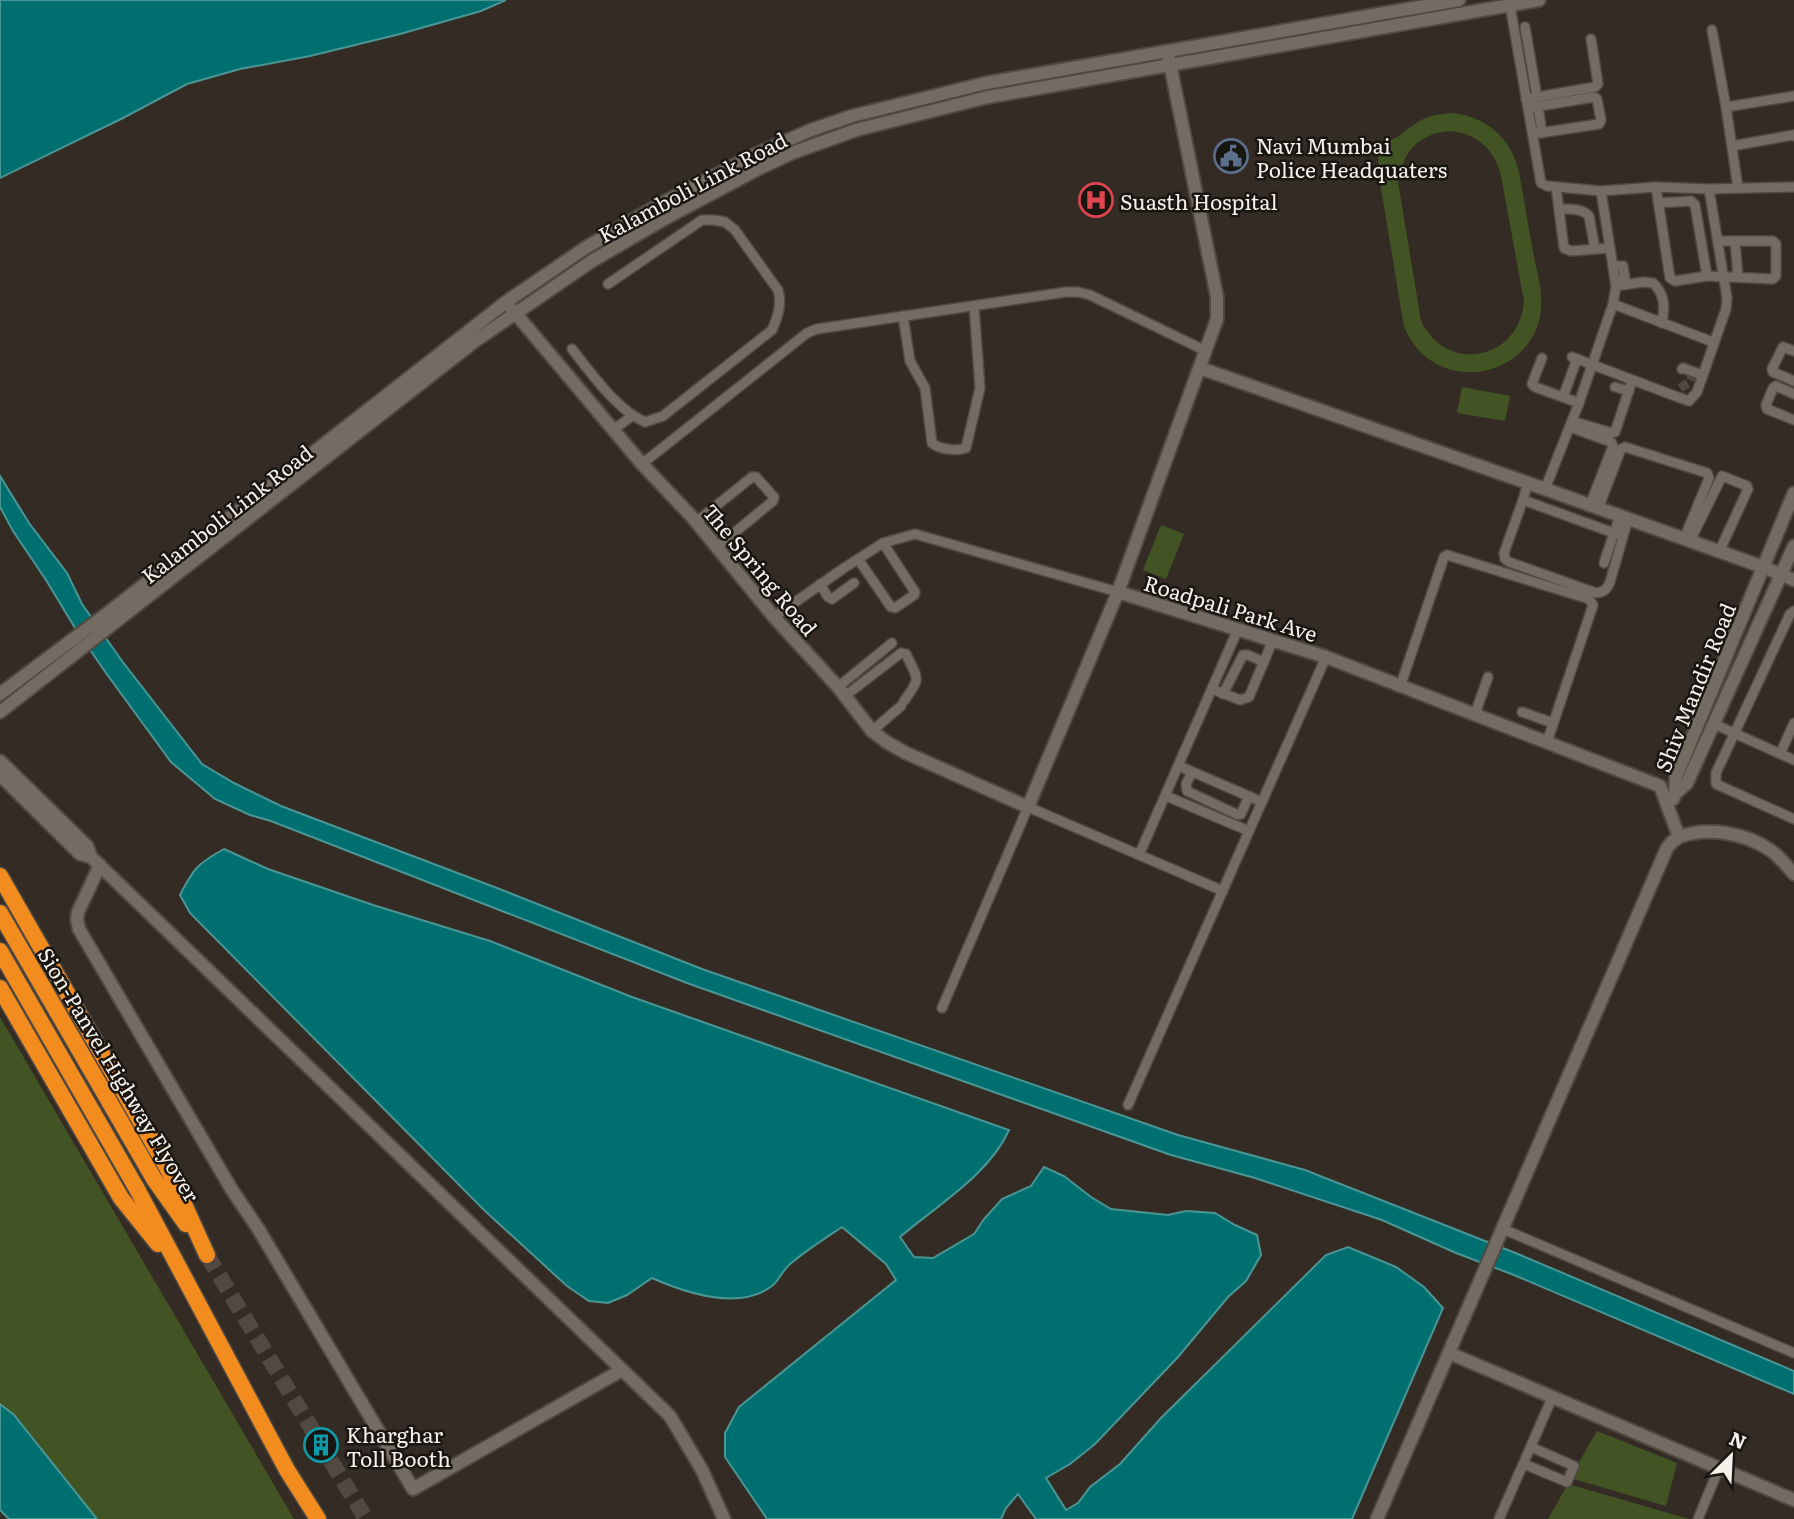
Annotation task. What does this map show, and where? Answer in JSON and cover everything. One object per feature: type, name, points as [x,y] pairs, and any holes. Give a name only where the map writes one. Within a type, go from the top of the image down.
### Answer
[{"type":"highway","name":"Sion-Panvel Highway Flyover","points":[[0,876],[169,1171],[207,1255],[154,1180],[0,913]]},
{"type":"highway","name":"Sion-Panvel Highway Flyover","points":[[0,951],[137,1189],[179,1270]]},
{"type":"highway","points":[[0,988],[121,1198],[179,1270],[287,1469],[318,1519]]},
{"type":"street","name":"Kalamboli Link Road","points":[[108,621],[506,302],[584,248],[754,155],[833,122],[986,83],[1459,0]]},
{"type":"street","name":"Kalamboli Link Road","points":[[0,712],[51,665],[475,341],[592,261],[760,168],[838,135],[988,97],[1539,0]]},
{"type":"street","points":[[1510,5],[1518,51],[1532,102]]},
{"type":"street","points":[[1525,27],[1541,183],[1547,186],[1601,191],[1656,187],[1794,187]]},
{"type":"street","points":[[1712,30],[1738,188]]},
{"type":"street","points":[[1532,102],[1595,87],[1598,84],[1591,39]]},
{"type":"street","points":[[1518,51],[1529,50]]},
{"type":"street","points":[[942,1008],[1118,592],[1217,319],[1217,297],[1167,52]]},
{"type":"street","points":[[1726,107],[1794,96]]},
{"type":"street","points":[[1532,102],[1594,97],[1597,99],[1601,120],[1599,124],[1537,134]]},
{"type":"street","points":[[1732,146],[1794,136]]},
{"type":"street","points":[[1556,187],[1564,248],[1571,251],[1610,248]]},
{"type":"street","points":[[1656,187],[1670,278],[1675,281],[1707,276],[1773,279],[1776,276],[1776,244],[1773,241],[1718,241]]},
{"type":"street","points":[[1563,397],[1575,358],[1632,381],[1659,385],[1677,392],[1689,401],[1693,398],[1697,392],[1696,374],[1713,342],[1726,309],[1727,298],[1709,189]]},
{"type":"street","points":[[1545,489],[1579,403],[1613,304],[1616,283],[1601,191]]},
{"type":"street","points":[[1658,203],[1692,201],[1695,205],[1707,276]]},
{"type":"street","points":[[1559,209],[1586,212],[1595,249]]},
{"type":"street","points":[[572,349],[597,381],[632,416],[645,422],[663,416],[772,330],[779,311],[778,290],[735,230],[724,222],[714,220],[702,220],[608,284]]},
{"type":"street","points":[[1735,241],[1738,277]]},
{"type":"street","points":[[1616,283],[1653,283],[1661,292],[1662,323]]},
{"type":"street","points":[[642,464],[807,333],[817,329],[1078,292],[1090,295],[1206,351]]},
{"type":"street","name":"The Spring Road","points":[[506,302],[872,731],[906,753],[1028,807]]},
{"type":"street","points":[[1613,304],[1713,342]]},
{"type":"street","points":[[903,316],[910,361],[925,388],[932,443],[936,447],[960,450],[966,448],[980,388],[974,306]]},
{"type":"street","points":[[1794,351],[1783,347],[1772,369],[1773,372],[1794,381]]},
{"type":"street","points":[[1542,358],[1532,384],[1579,403]]},
{"type":"street","points":[[1200,368],[1794,580]]},
{"type":"street","points":[[1682,369],[1696,374]]},
{"type":"street","points":[[582,393],[597,381]]},
{"type":"street","points":[[1571,424],[1615,432],[1632,381]]},
{"type":"street","points":[[1794,394],[1776,386],[1766,405],[1767,409],[1794,420]]},
{"type":"street","points":[[1615,387],[1629,391]]},
{"type":"street","points":[[614,430],[632,416]]},
{"type":"street","points":[[1571,424],[1611,442],[1614,446],[1594,507]]},
{"type":"street","points":[[1594,507],[1621,449],[1625,447],[1707,473],[1709,478],[1687,540]]},
{"type":"street","points":[[1687,540],[1722,476],[1747,486],[1748,489],[1719,552]]},
{"type":"street","points":[[696,522],[752,477],[756,477],[774,497],[773,501],[716,547]]},
{"type":"street","points":[[1528,483],[1504,553],[1509,562],[1596,593],[1603,593],[1610,582],[1624,518]]},
{"type":"street","name":"Shiv Mandir Road","points":[[1675,794],[1676,777],[1794,493]]},
{"type":"street","points":[[1523,500],[1619,534]]},
{"type":"street","points":[[709,512],[730,537]]},
{"type":"street","name":"Roadpali Park Ave","points":[[774,617],[883,543],[915,534],[924,535],[1325,657],[1660,786],[1679,837]]},
{"type":"street","points":[[1604,563],[1619,534]]},
{"type":"street","points":[[858,559],[891,607],[895,608],[915,592],[883,543]]},
{"type":"street","name":"Shiv Mandir Road","points":[[1675,794],[1687,783],[1794,546]]},
{"type":"street","points":[[1400,687],[1444,557],[1447,555],[1589,599],[1593,605],[1547,742]]},
{"type":"street","points":[[820,584],[832,599],[856,585],[844,568]]},
{"type":"street","points":[[1794,611],[1790,614],[1716,773],[1716,784],[1794,819]]},
{"type":"street","points":[[1139,855],[1238,629]]},
{"type":"street","points":[[1212,689],[1240,701],[1249,697],[1273,640]]},
{"type":"street","points":[[841,692],[892,643]]},
{"type":"street","points":[[841,692],[901,653],[906,654],[917,685],[903,704],[872,731]]},
{"type":"street","points":[[1223,694],[1243,655],[1264,662]]},
{"type":"street","points":[[1128,1105],[1325,657]]},
{"type":"street","name":"Kalamboli Link Road","points":[[1,694],[51,665]]},
{"type":"street","points":[[1475,714],[1488,677]]},
{"type":"street","points":[[1,694],[11,704]]},
{"type":"street","points":[[1522,712],[1553,723]]},
{"type":"street","points":[[1780,754],[1794,723]]},
{"type":"street","points":[[1714,724],[1794,760]]},
{"type":"street","points":[[0,761],[87,846],[96,861],[670,1416],[702,1470],[724,1519]]},
{"type":"street","points":[[1179,766],[1262,802]]},
{"type":"street","points":[[1192,772],[1186,784],[1187,791],[1238,815],[1249,796]]},
{"type":"street","points":[[0,775],[80,854],[96,861]]},
{"type":"street","points":[[1668,808],[1675,794]]},
{"type":"street","points":[[1166,796],[1249,831]]},
{"type":"street","points":[[1028,807],[1223,891]]},
{"type":"street","points":[[1377,1519],[1667,848],[1679,837],[1698,832],[1736,836],[1760,844],[1792,866]]},
{"type":"street","points":[[96,861],[78,912],[79,929],[232,1190],[259,1230],[414,1489],[622,1370]]},
{"type":"street","points":[[1502,1232],[1794,1353]]},
{"type":"street","points":[[1449,1353],[1794,1500]]},
{"type":"street","points":[[1499,1519],[1552,1398]]},
{"type":"street","points":[[1524,1464],[1567,1482],[1574,1466],[1531,1447]]},
{"type":"street","points":[[1536,1469],[1543,1452]]},
{"type":"street","points":[[1698,1519],[1719,1468]]},
{"type":"green space","points":[[1452,113],[1486,124],[1504,139],[1510,149],[1519,172],[1540,286],[1540,316],[1525,347],[1512,359],[1481,371],[1464,372],[1446,368],[1430,360],[1406,332],[1380,182],[1377,145],[1397,137],[1423,119]],"holes":[[[1440,132],[1461,133],[1484,145],[1498,167],[1524,301],[1519,321],[1510,337],[1497,347],[1481,353],[1464,354],[1448,349],[1433,338],[1421,321],[1398,182],[1404,161],[1421,140]]]},
{"type":"green space","points":[[1462,387],[1510,396],[1505,421],[1457,413]]},
{"type":"green space","points":[[1161,525],[1184,534],[1166,579],[1143,570]]},
{"type":"green space","points":[[0,1017],[294,1519],[97,1519],[14,1415],[0,1404]]},
{"type":"green space","points":[[1597,1431],[1677,1463],[1666,1506],[1570,1478]]},
{"type":"green space","points":[[1568,1484],[1689,1519],[1548,1519]]},
{"type":"water","points":[[0,0],[506,0],[481,11],[400,34],[310,56],[240,69],[187,84],[0,178]]},
{"type":"water","points":[[0,476],[29,523],[67,573],[82,604],[122,661],[202,764],[234,783],[281,806],[702,969],[1178,1135],[1305,1170],[1518,1254],[1794,1371],[1794,1394],[1382,1220],[1255,1178],[1171,1155],[687,983],[250,815],[215,799],[171,762],[75,628],[0,507]]},
{"type":"water","points":[[224,849],[268,869],[490,941],[632,997],[1009,1130],[989,1161],[975,1175],[900,1237],[914,1257],[933,1258],[974,1234],[1002,1199],[1031,1186],[1044,1167],[1064,1176],[1111,1209],[1168,1215],[1186,1211],[1215,1213],[1257,1235],[1261,1255],[1246,1281],[1228,1297],[1178,1357],[1095,1444],[1070,1464],[1046,1478],[1066,1510],[1078,1503],[1090,1487],[1120,1464],[1161,1418],[1326,1255],[1348,1247],[1396,1267],[1424,1287],[1443,1308],[1352,1519],[1036,1519],[1018,1494],[1001,1519],[767,1519],[725,1457],[725,1433],[739,1407],[896,1280],[886,1264],[842,1227],[795,1260],[774,1284],[759,1293],[744,1297],[712,1297],[652,1278],[627,1295],[608,1303],[589,1301],[567,1286],[484,1210],[190,913],[180,895],[197,868]]},
{"type":"water","points":[[0,1404],[14,1415],[97,1519],[9,1519],[0,1510]]},
{"type":"tunnel","points":[[1680,388],[1690,382],[1693,374]]},
{"type":"tunnel","points":[[207,1255],[366,1519]]},
{"type":"place","name":"Navi Mumbai Police Headquaters","points":[[1231,156]]},
{"type":"place","name":"Suasth Hospital","points":[[1096,200]]},
{"type":"place","name":"Kharghar Toll Booth","points":[[321,1445]]}]
